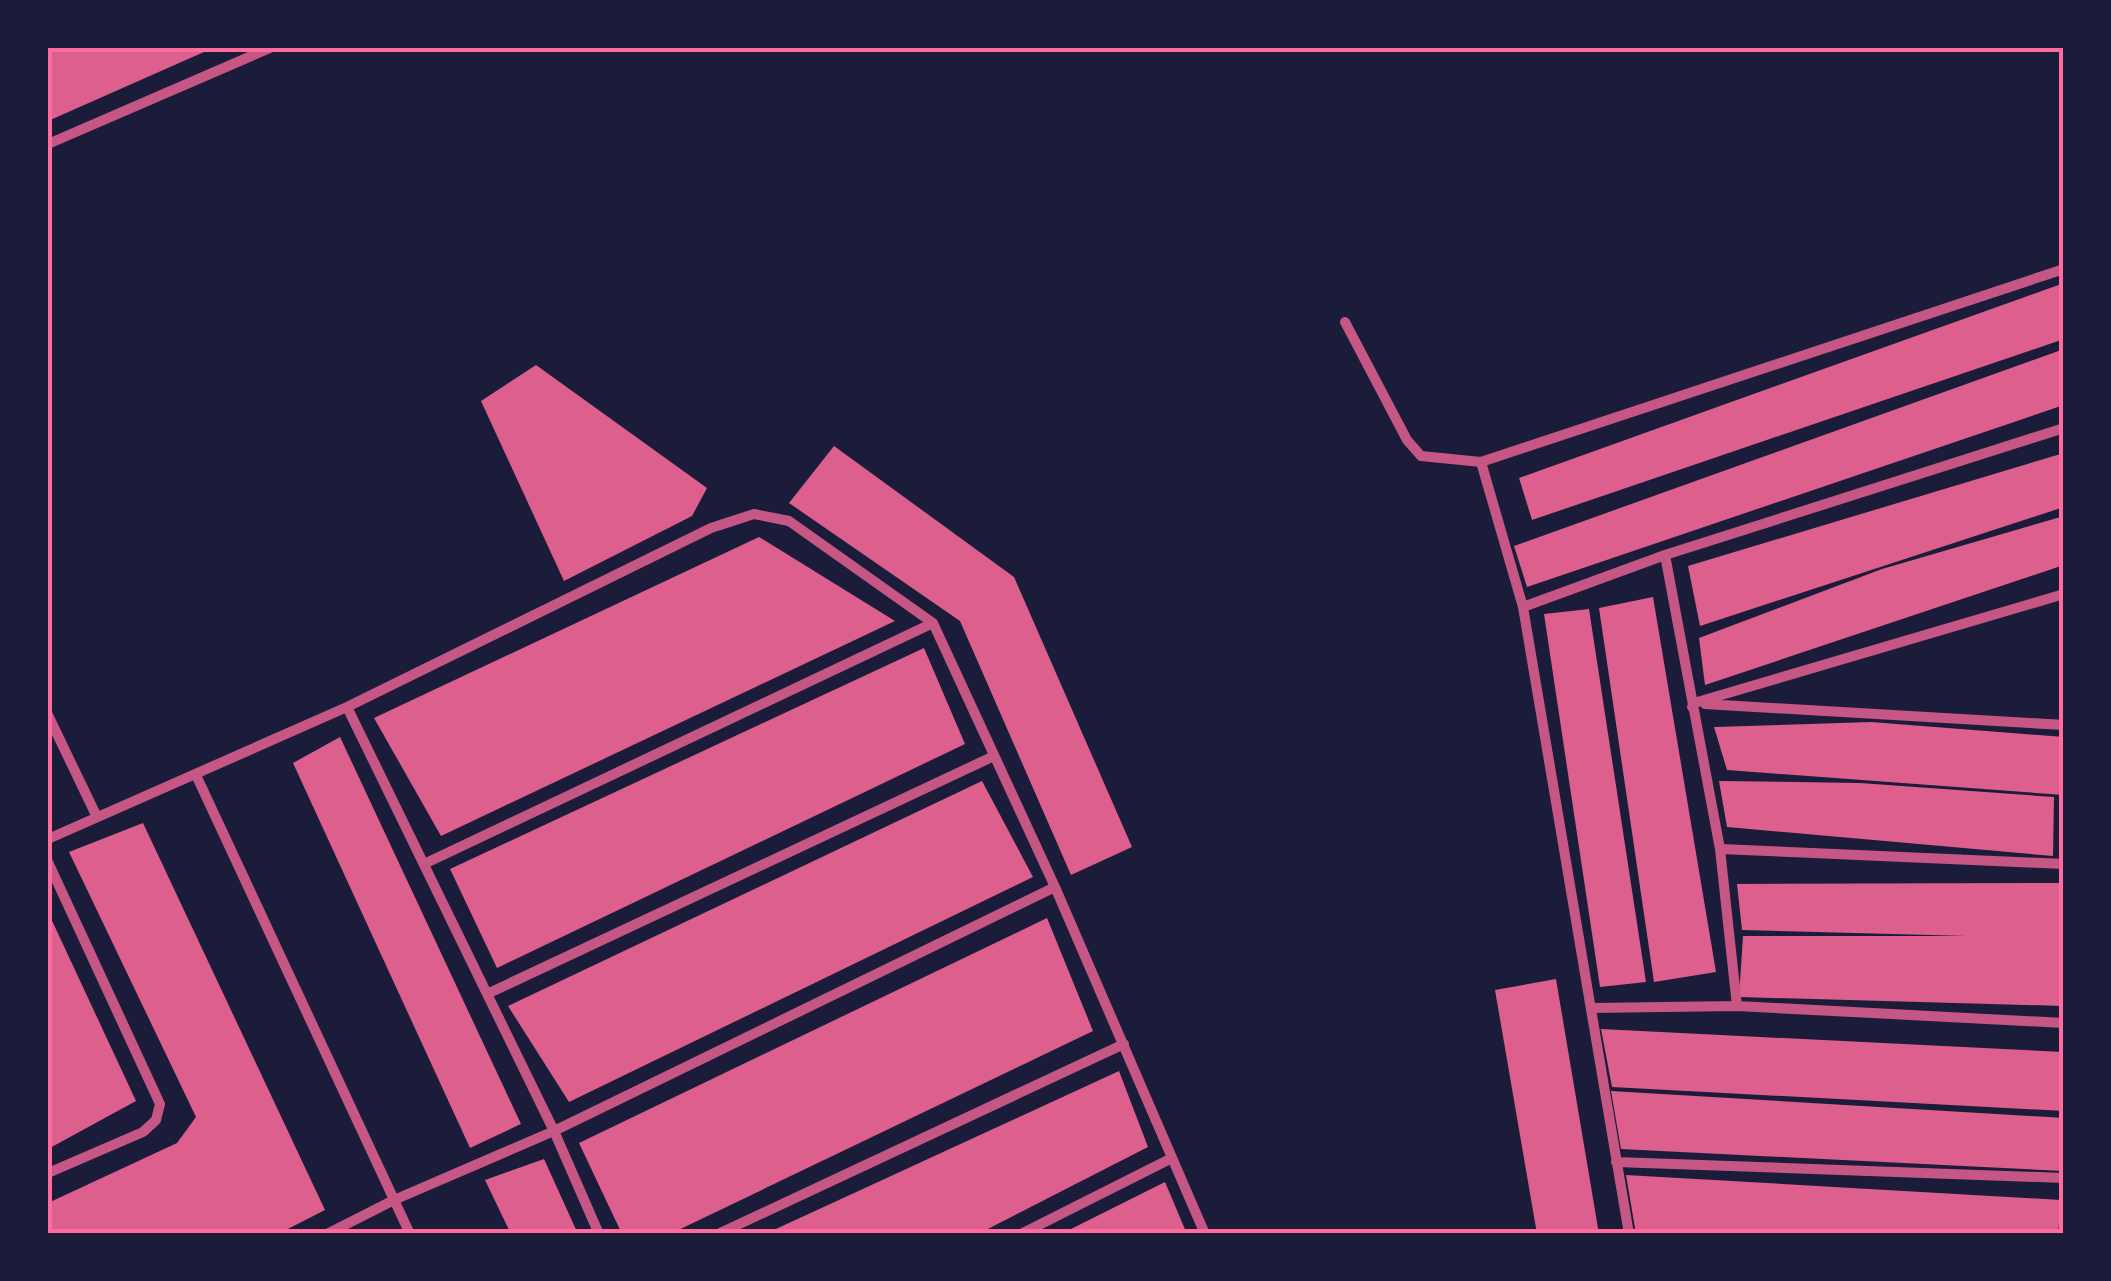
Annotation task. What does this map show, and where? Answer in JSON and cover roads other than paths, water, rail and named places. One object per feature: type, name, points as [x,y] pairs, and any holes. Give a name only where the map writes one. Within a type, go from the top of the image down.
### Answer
[{"type":"street","points":[[48,144],[270,48]]},
{"type":"street","points":[[1345,322],[1406,440],[1420,456],[1481,462],[2064,269]]},
{"type":"street","points":[[1523,608],[1665,556],[2064,428]]},
{"type":"street","points":[[1481,462],[1523,608],[1629,1234]]},
{"type":"street","points":[[48,839],[347,707],[711,528],[754,514],[789,521],[933,623],[1055,887],[1205,1234]]},
{"type":"street","points":[[1665,556],[1720,849],[1737,1006]]},
{"type":"street","points":[[1693,705],[2064,594]]},
{"type":"street","points":[[424,864],[933,623]]},
{"type":"street","points":[[1693,705],[2064,725]]},
{"type":"street","points":[[347,707],[554,1132],[599,1234]]},
{"type":"street","points":[[48,715],[96,816]]},
{"type":"street","points":[[488,994],[994,756]]},
{"type":"street","points":[[196,775],[410,1234]]},
{"type":"street","points":[[1720,849],[2064,864]]},
{"type":"street","points":[[48,862],[160,1104],[156,1120],[143,1132],[48,1173]]},
{"type":"street","points":[[327,1234],[394,1200],[554,1132],[1055,887]]},
{"type":"street","points":[[1591,1008],[1737,1006],[2064,1023]]},
{"type":"street","points":[[718,1234],[1124,1044]]},
{"type":"street","points":[[1020,1234],[1172,1158]]},
{"type":"street","points":[[1616,1162],[2064,1178]]}]
